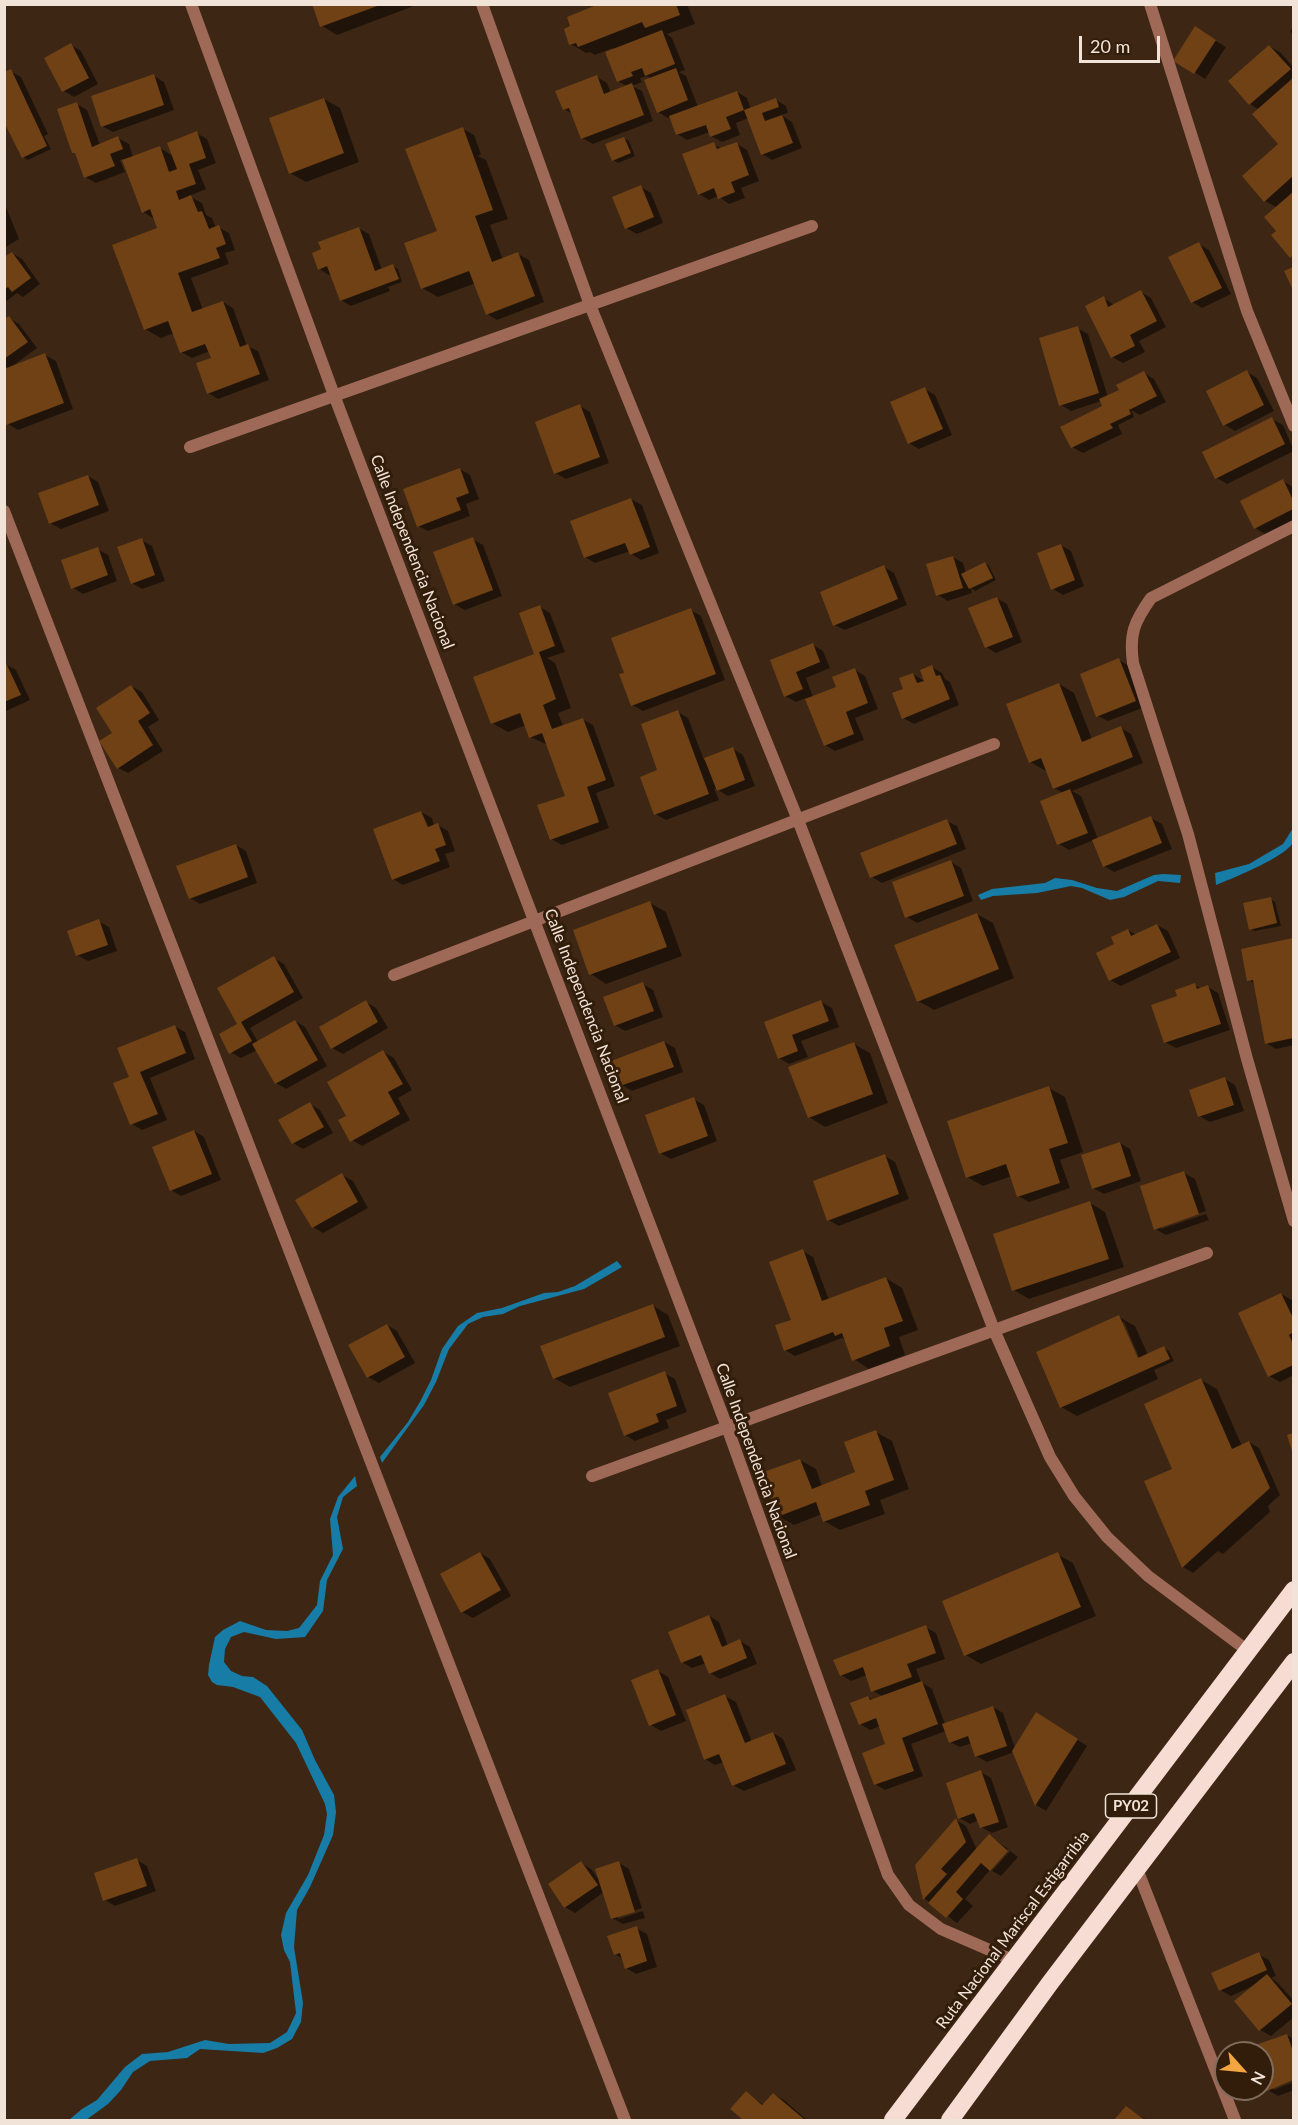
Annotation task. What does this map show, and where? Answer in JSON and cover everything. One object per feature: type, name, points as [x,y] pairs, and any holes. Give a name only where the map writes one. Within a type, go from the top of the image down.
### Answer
[{"type":"highway","name":"Ruta Nacional Mariscal Estigarribia","points":[[893,2121],[1293,1590]]},
{"type":"highway","name":"PY02","points":[[950,2121],[1293,1662]]},
{"type":"street","name":"Calle Independencia Nacional","points":[[191,4],[334,395],[536,920],[727,1427],[888,1875],[909,1905],[941,1929],[1015,1961]]},
{"type":"street","points":[[482,4],[590,305],[798,820],[994,1330],[1050,1457],[1074,1496],[1100,1529],[1148,1576],[1248,1651]]},
{"type":"street","points":[[1150,4],[1247,310],[1293,426]]},
{"type":"street","points":[[190,447],[812,226]]},
{"type":"street","points":[[4,511],[625,2121]]},
{"type":"street","points":[[1293,526],[1151,598],[1137,621],[1130,645],[1133,663],[1188,834],[1247,1059],[1293,1221]]},
{"type":"street","points":[[394,975],[994,744]]},
{"type":"street","points":[[592,1476],[1207,1253]]},
{"type":"street","points":[[1137,1869],[1235,2121]]},
{"type":"water","points":[[1293,828],[1293,842],[1281,854],[1258,867],[1216,885],[1215,873],[1249,864],[1283,844]]},
{"type":"water","points":[[1154,875],[1181,875],[1180,883],[1158,881],[1124,897],[1110,900],[1082,888],[1071,886],[1037,893],[993,896],[981,900],[978,895],[992,889],[1045,883],[1055,878],[1117,891]]},
{"type":"water","points":[[617,1261],[622,1267],[584,1289],[520,1306],[503,1314],[483,1317],[468,1324],[449,1349],[424,1405],[382,1463],[380,1457],[408,1422],[431,1380],[442,1349],[458,1326],[477,1313],[502,1308],[544,1293],[558,1292],[575,1286]]},
{"type":"water","points":[[355,1476],[357,1486],[343,1497],[337,1517],[343,1549],[327,1580],[323,1611],[305,1637],[276,1639],[244,1632],[231,1637],[225,1649],[224,1662],[231,1671],[242,1676],[253,1677],[267,1686],[302,1730],[334,1795],[336,1812],[333,1835],[297,1910],[294,1947],[303,2003],[301,2022],[292,2039],[263,2053],[200,2049],[187,2058],[150,2061],[133,2072],[108,2104],[86,2120],[69,2120],[97,2100],[125,2067],[142,2054],[168,2052],[205,2040],[229,2044],[270,2043],[287,2032],[296,2013],[290,1962],[284,1950],[281,1935],[286,1913],[308,1875],[324,1835],[327,1814],[325,1804],[296,1743],[260,1697],[212,1682],[208,1675],[209,1665],[215,1637],[223,1630],[240,1621],[266,1630],[287,1631],[299,1628],[317,1605],[320,1581],[333,1555],[330,1519],[338,1497]]},
{"type":"building","points":[[312,4],[380,4],[380,5],[320,27]]},
{"type":"building","points":[[599,4],[676,4],[680,15],[645,28],[642,22],[578,47],[576,43],[569,45],[564,29],[570,26],[567,17]]},
{"type":"building","points":[[1195,26],[1216,40],[1194,74],[1173,61]]},
{"type":"building","points":[[662,30],[675,64],[645,76],[642,68],[631,72],[633,76],[617,82],[605,52]]},
{"type":"building","points":[[71,43],[89,78],[62,92],[44,58]]},
{"type":"building","points":[[1269,45],[1291,69],[1249,105],[1228,81]]},
{"type":"building","points":[[676,68],[688,100],[657,113],[644,80]]},
{"type":"building","points":[[11,69],[47,146],[22,158],[4,122],[4,72]]},
{"type":"building","points":[[154,74],[164,105],[101,127],[91,96]]},
{"type":"building","points":[[597,75],[604,94],[632,83],[644,115],[581,139],[569,108],[563,110],[555,91]]},
{"type":"building","points":[[1293,78],[1293,176],[1264,202],[1242,176],[1278,144],[1252,114]]},
{"type":"building","points":[[737,91],[744,110],[726,117],[731,129],[710,137],[706,125],[676,135],[669,116]]},
{"type":"building","points":[[324,98],[344,153],[289,174],[269,118]]},
{"type":"building","points":[[776,98],[779,107],[762,113],[765,121],[782,115],[793,143],[761,155],[744,110]]},
{"type":"building","points":[[77,102],[92,147],[118,136],[123,149],[110,154],[115,166],[84,178],[75,153],[72,153],[57,109]]},
{"type":"building","points":[[463,127],[493,210],[475,216],[492,262],[518,252],[535,296],[486,315],[469,271],[421,289],[404,243],[437,231],[405,149]]},
{"type":"building","points":[[197,131],[206,158],[189,164],[196,184],[176,191],[179,200],[191,195],[198,212],[202,211],[209,229],[219,225],[226,244],[216,248],[220,258],[178,273],[192,312],[223,301],[240,347],[248,344],[260,374],[207,394],[196,363],[211,358],[205,344],[180,353],[168,321],[144,330],[112,245],[157,228],[150,209],[142,213],[122,160],[160,146],[169,172],[177,169],[167,143]]},
{"type":"building","points":[[624,137],[631,153],[612,161],[605,144]]},
{"type":"building","points":[[714,142],[717,149],[737,142],[749,175],[731,182],[735,192],[718,199],[714,188],[698,195],[682,154]]},
{"type":"building","points":[[641,185],[654,217],[625,229],[612,197]]},
{"type":"building","points":[[1293,192],[1293,255],[1290,258],[1271,235],[1276,231],[1264,217]]},
{"type":"building","points":[[359,227],[375,271],[393,264],[399,279],[340,301],[327,266],[318,270],[312,253],[321,249],[318,242]]},
{"type":"building","points":[[1199,242],[1222,288],[1191,303],[1168,257]]},
{"type":"building","points":[[12,252],[31,278],[12,292],[8,287],[4,290],[4,257]]},
{"type":"building","points":[[1293,267],[1293,290],[1284,271]]},
{"type":"building","points":[[1141,290],[1157,321],[1130,335],[1135,346],[1111,358],[1085,306],[1104,296],[1108,307]]},
{"type":"building","points":[[9,316],[28,342],[4,359],[4,319]]},
{"type":"building","points":[[1078,326],[1099,393],[1059,406],[1039,338]]},
{"type":"building","points":[[45,353],[64,403],[6,425],[4,420],[4,369]]},
{"type":"building","points":[[1247,370],[1264,405],[1223,426],[1206,391]]},
{"type":"building","points":[[1144,371],[1157,396],[1129,410],[1131,414],[1110,424],[1113,428],[1071,448],[1060,427],[1102,406],[1099,399],[1119,390],[1116,385]]},
{"type":"building","points":[[925,387],[943,429],[908,444],[890,402]]},
{"type":"building","points":[[580,404],[600,457],[554,474],[535,422]]},
{"type":"building","points":[[1272,417],[1285,444],[1215,479],[1202,452]]},
{"type":"building","points":[[460,468],[469,493],[456,498],[461,510],[417,527],[403,489]]},
{"type":"building","points":[[88,475],[99,505],[49,524],[38,493]]},
{"type":"building","points":[[1283,479],[1293,500],[1293,509],[1254,529],[1240,501]]},
{"type":"building","points":[[631,498],[650,547],[630,555],[625,543],[584,558],[570,521]]},
{"type":"building","points":[[473,537],[493,590],[453,605],[433,552]]},
{"type":"building","points":[[142,538],[155,575],[131,584],[117,547]]},
{"type":"building","points":[[1061,544],[1075,580],[1051,590],[1037,553]]},
{"type":"building","points":[[98,547],[108,575],[71,589],[61,560]]},
{"type":"building","points":[[953,556],[963,588],[936,596],[926,564]]},
{"type":"building","points":[[985,562],[993,578],[969,589],[961,574]]},
{"type":"building","points":[[884,565],[898,599],[833,626],[820,592]]},
{"type":"building","points":[[997,597],[1013,637],[985,648],[968,608]]},
{"type":"building","points":[[540,605],[555,646],[539,652],[556,699],[543,705],[552,729],[583,718],[606,780],[587,787],[599,822],[550,840],[537,805],[565,796],[542,733],[529,738],[520,713],[491,724],[473,677],[534,654],[519,613]]},
{"type":"building","points":[[691,608],[716,674],[631,706],[619,674],[624,673],[611,638]]},
{"type":"building","points":[[813,643],[820,662],[796,672],[803,689],[784,697],[770,660]]},
{"type":"building","points":[[1119,658],[1136,701],[1096,717],[1080,674]]},
{"type":"building","points":[[4,663],[21,695],[4,702]]},
{"type":"building","points":[[932,665],[936,676],[940,675],[950,699],[902,719],[892,693],[903,689],[899,678],[913,673],[917,683],[924,681],[920,670]]},
{"type":"building","points":[[855,668],[868,703],[846,712],[854,734],[824,746],[805,699],[836,687],[832,677]]},
{"type":"building","points":[[1059,683],[1082,742],[1121,726],[1133,757],[1053,789],[1041,758],[1029,763],[1006,704]]},
{"type":"building","points":[[131,685],[150,713],[138,721],[153,745],[117,769],[99,741],[112,733],[96,708]]},
{"type":"building","points":[[678,710],[709,794],[654,815],[640,777],[657,770],[641,724]]},
{"type":"building","points":[[733,747],[745,780],[717,791],[704,758]]},
{"type":"building","points":[[1070,789],[1088,833],[1057,845],[1040,801]]},
{"type":"building","points":[[421,811],[428,827],[438,823],[446,845],[435,849],[440,861],[392,880],[373,829]]},
{"type":"building","points":[[1151,816],[1162,843],[1103,867],[1092,840]]},
{"type":"building","points":[[947,819],[957,844],[870,878],[860,853]]},
{"type":"building","points":[[236,844],[248,877],[189,899],[176,866]]},
{"type":"building","points":[[951,860],[964,896],[905,918],[892,882]]},
{"type":"building","points":[[1271,897],[1277,923],[1249,930],[1243,903]]},
{"type":"building","points":[[650,901],[667,947],[589,975],[573,930]]},
{"type":"building","points":[[977,913],[999,969],[917,1002],[894,945]]},
{"type":"building","points":[[99,919],[108,945],[76,956],[67,931]]},
{"type":"building","points":[[1157,924],[1171,952],[1109,981],[1096,953],[1114,944],[1111,937],[1128,929],[1131,936]]},
{"type":"building","points":[[1293,938],[1293,1038],[1265,1044],[1253,980],[1247,981],[1241,949]]},
{"type":"building","points":[[274,956],[294,992],[241,1022],[252,1041],[229,1054],[219,1034],[237,1024],[217,988]]},
{"type":"building","points":[[643,982],[654,1011],[614,1026],[603,997]]},
{"type":"building","points":[[1195,983],[1197,989],[1208,985],[1221,1024],[1164,1043],[1151,1005],[1177,996],[1175,990]]},
{"type":"building","points":[[366,1000],[378,1022],[331,1049],[319,1027]]},
{"type":"building","points":[[821,1000],[829,1021],[792,1035],[798,1051],[778,1059],[764,1022]]},
{"type":"building","points":[[295,1020],[318,1060],[275,1084],[252,1044]]},
{"type":"building","points":[[175,1025],[186,1053],[140,1072],[158,1114],[130,1125],[113,1083],[129,1077],[117,1048]]},
{"type":"building","points":[[664,1041],[674,1067],[620,1086],[611,1061]]},
{"type":"building","points":[[854,1042],[873,1094],[808,1118],[788,1067]]},
{"type":"building","points":[[383,1050],[403,1084],[388,1092],[400,1114],[350,1142],[338,1120],[346,1116],[327,1082]]},
{"type":"building","points":[[1225,1077],[1234,1105],[1198,1117],[1189,1090]]},
{"type":"building","points":[[1049,1086],[1068,1143],[1049,1149],[1060,1183],[1017,1197],[1006,1164],[966,1178],[947,1121]]},
{"type":"building","points":[[694,1097],[708,1136],[659,1154],[645,1115]]},
{"type":"building","points":[[310,1102],[324,1127],[292,1144],[278,1120]]},
{"type":"building","points":[[194,1130],[212,1174],[170,1191],[152,1147]]},
{"type":"building","points":[[1120,1142],[1131,1176],[1092,1189],[1081,1155]]},
{"type":"building","points":[[885,1154],[899,1194],[827,1221],[813,1181]]},
{"type":"building","points":[[1184,1171],[1199,1214],[1154,1230],[1140,1186]]},
{"type":"building","points":[[342,1173],[358,1202],[312,1228],[295,1200]]},
{"type":"building","points":[[1090,1201],[1109,1259],[1012,1291],[993,1234]]},
{"type":"building","points":[[803,1249],[822,1301],[886,1277],[903,1321],[884,1328],[890,1346],[852,1361],[842,1333],[835,1336],[833,1332],[784,1351],[775,1325],[791,1320],[769,1262]]},
{"type":"building","points":[[1281,1293],[1293,1318],[1293,1332],[1289,1335],[1293,1344],[1293,1365],[1268,1377],[1238,1313]]},
{"type":"building","points":[[653,1304],[665,1337],[553,1379],[540,1346]]},
{"type":"building","points":[[1119,1315],[1138,1358],[1164,1346],[1170,1359],[1060,1408],[1036,1352]]},
{"type":"building","points":[[387,1324],[405,1357],[367,1378],[348,1345]]},
{"type":"building","points":[[665,1371],[677,1406],[656,1414],[659,1422],[624,1436],[608,1393]]},
{"type":"building","points":[[1201,1378],[1232,1449],[1249,1441],[1270,1488],[1182,1568],[1144,1481],[1172,1469],[1144,1404]]},
{"type":"building","points":[[876,1430],[894,1480],[865,1491],[870,1505],[823,1522],[816,1502],[777,1517],[761,1473],[800,1459],[812,1489],[855,1472],[844,1442]]},
{"type":"building","points":[[1293,1433],[1293,1454],[1287,1435]]},
{"type":"building","points":[[480,1552],[501,1590],[461,1613],[440,1574]]},
{"type":"building","points":[[1058,1552],[1081,1607],[964,1656],[942,1601]]},
{"type":"building","points":[[709,1615],[722,1647],[740,1639],[747,1658],[709,1674],[701,1655],[681,1663],[668,1632]]},
{"type":"building","points":[[926,1625],[936,1653],[907,1664],[912,1677],[871,1692],[863,1667],[840,1676],[833,1660]]},
{"type":"building","points":[[658,1669],[676,1715],[649,1726],[631,1680]]},
{"type":"building","points":[[922,1681],[938,1724],[902,1738],[914,1771],[874,1785],[862,1753],[885,1744],[876,1718],[859,1725],[850,1703],[868,1696],[870,1700]]},
{"type":"building","points":[[725,1694],[745,1743],[773,1732],[786,1764],[732,1786],[719,1754],[704,1760],[686,1710]]},
{"type":"building","points":[[993,1706],[1007,1746],[975,1757],[968,1736],[949,1743],[942,1724]]},
{"type":"building","points":[[1036,1712],[1078,1739],[1035,1806],[1012,1751]]},
{"type":"building","points":[[981,1770],[999,1822],[980,1828],[974,1813],[958,1819],[946,1783]]},
{"type":"building","points":[[956,1818],[966,1842],[941,1869],[947,1874],[923,1900],[915,1865]]},
{"type":"building","points":[[989,1834],[1008,1851],[990,1871],[981,1863],[956,1892],[963,1899],[946,1918],[928,1903]]},
{"type":"building","points":[[137,1858],[147,1886],[103,1901],[94,1873]]},
{"type":"building","points":[[581,1861],[598,1885],[564,1908],[548,1884]]},
{"type":"building","points":[[619,1861],[635,1912],[611,1919],[595,1869]]},
{"type":"building","points":[[637,1926],[647,1961],[625,1969],[620,1953],[614,1955],[607,1936]]},
{"type":"building","points":[[1259,1952],[1267,1970],[1219,1991],[1211,1973]]},
{"type":"building","points":[[1267,1974],[1292,2004],[1259,2031],[1234,2001]]},
{"type":"building","points":[[1287,2034],[1293,2051],[1293,2080],[1274,2088],[1274,2041],[1267,2041]]},
{"type":"building","points":[[746,2091],[762,2105],[773,2093],[805,2120],[743,2120],[730,2109]]},
{"type":"building","points":[[1126,2106],[1145,2120],[1114,2120]]}]
